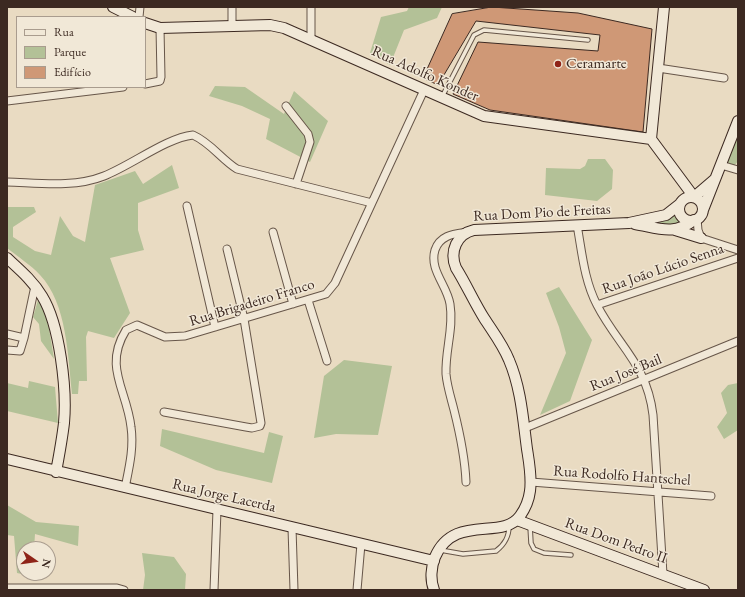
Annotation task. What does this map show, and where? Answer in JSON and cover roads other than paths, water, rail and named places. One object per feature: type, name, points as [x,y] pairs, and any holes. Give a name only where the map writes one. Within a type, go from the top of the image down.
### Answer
[{"type":"main road","points":[[113,7],[131,16]]},
{"type":"main road","points":[[664,7],[650,139],[679,179],[702,204],[698,216]]},
{"type":"main road","name":"Rua Adolfo Konder","points":[[146,23],[160,28],[277,26],[311,39],[441,98],[492,118],[650,139]]},
{"type":"main road","points":[[674,230],[686,226],[698,216],[721,165],[738,121]]},
{"type":"main road","points":[[679,179],[682,202],[681,215],[687,220],[698,216]]},
{"type":"main road","points":[[682,202],[690,197],[694,197],[715,179]]},
{"type":"main road","name":"Rua Dom Pio de Freitas","points":[[513,522],[525,508],[531,482],[525,428],[517,384],[508,358],[453,262],[454,248],[461,236],[467,232],[629,223],[666,215],[682,202]]},
{"type":"main road","name":"Rua Dom Pio de Freitas","points":[[629,223],[674,230],[701,238]]},
{"type":"main road","points":[[7,258],[35,286],[46,303],[54,324],[63,388],[64,423],[56,472]]},
{"type":"main road","name":"Rua Jorge Lacerda","points":[[7,459],[56,472],[434,561]]},
{"type":"main road","points":[[434,590],[432,580],[434,561],[439,550],[446,542],[466,531],[513,522]]},
{"type":"main road","name":"Rua Dom Pedro II","points":[[513,522],[530,525],[704,590]]},
{"type":"street","points":[[232,7],[232,27]]},
{"type":"street","points":[[311,7],[311,39]]},
{"type":"street","points":[[146,84],[160,81],[160,28]]},
{"type":"street","points":[[658,68],[724,78]]},
{"type":"street","points":[[7,101],[115,88]]},
{"type":"street","name":"Rua Brigadeiro Franco","points":[[125,488],[132,451],[132,432],[128,410],[117,376],[116,362],[117,350],[124,333],[130,327],[137,326],[165,337],[178,338],[322,296],[333,287],[424,90]]},
{"type":"street","points":[[286,106],[308,134],[310,142],[296,184]]},
{"type":"street","points":[[7,182],[54,184],[87,181],[113,172],[173,140],[193,135],[209,144],[228,163],[237,169],[372,203]]},
{"type":"street","points":[[721,165],[738,170]]},
{"type":"street","points":[[187,206],[215,328]]},
{"type":"street","points":[[698,216],[698,230],[701,238],[738,250]]},
{"type":"street","points":[[577,225],[586,274],[597,305],[645,379],[652,404],[663,574]]},
{"type":"street","points":[[273,232],[293,304]]},
{"type":"street","points":[[466,482],[464,450],[446,374],[452,320],[450,303],[435,269],[433,259],[436,246],[442,238],[452,234],[467,232]]},
{"type":"street","points":[[722,263],[727,247]]},
{"type":"street","points":[[164,412],[252,428],[260,426],[261,423],[244,319],[227,249]]},
{"type":"street","name":"Rua João Lúcio Senna","points":[[597,305],[738,258]]},
{"type":"street","points":[[7,350],[20,351],[35,286]]},
{"type":"street","points":[[308,300],[327,361]]},
{"type":"street","points":[[7,334],[24,338]]},
{"type":"street","name":"Rua José Bail","points":[[525,428],[738,341]]},
{"type":"street","name":"Rua Rodolfo Hantschel","points":[[531,482],[711,496]]},
{"type":"street","points":[[214,590],[217,510]]},
{"type":"street","points":[[292,528],[294,590]]},
{"type":"street","points":[[357,590],[361,544]]},
{"type":"street","points":[[7,589],[117,588],[124,590]]},
{"type":"lane","points":[[441,98],[474,35],[484,30],[588,40]]},
{"type":"lane","points":[[439,550],[463,554],[496,550],[506,540],[513,522]]},
{"type":"lane","points":[[530,525],[531,543],[534,549],[544,553],[571,555]]},
{"type":"place","name":"Ceramarte","points":[[558,64]]}]
